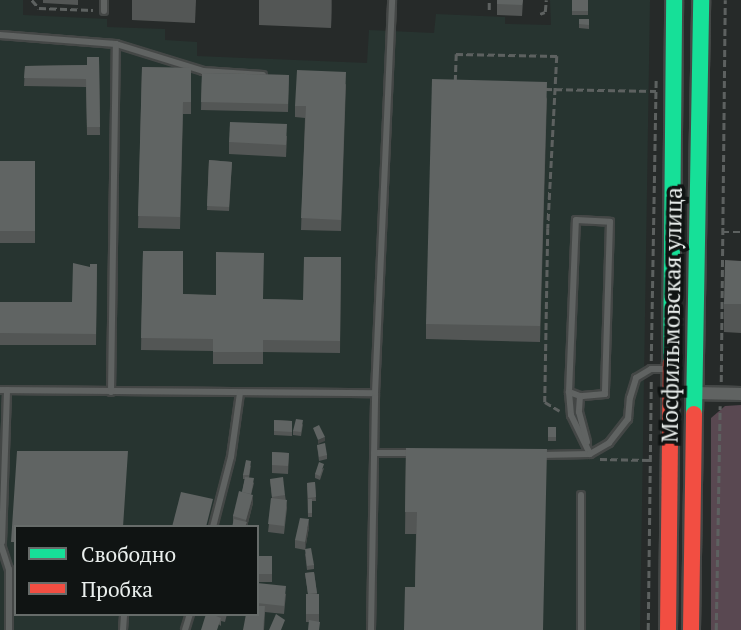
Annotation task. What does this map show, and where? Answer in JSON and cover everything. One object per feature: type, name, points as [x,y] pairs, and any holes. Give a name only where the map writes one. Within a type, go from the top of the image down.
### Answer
[{"type":"main road","name":"Мосфильмовская улица","points":[[668,630],[674,0]]},
{"type":"main road","name":"Мосфильмовская улица","points":[[691,630],[701,0]]},
{"type":"street","points":[[694,393],[741,394]]},
{"type":"lane","points":[[104,0],[104,10]]},
{"type":"lane","points":[[371,630],[374,393],[393,0]]},
{"type":"lane","points":[[0,35],[116,44],[203,71],[265,75]]},
{"type":"lane","points":[[111,392],[116,44]]},
{"type":"lane","points":[[569,392],[580,396],[605,394],[610,222],[576,220],[569,392],[571,415],[590,454]]},
{"type":"lane","points":[[525,454],[590,454],[610,443],[623,429],[631,410],[632,387],[642,373],[651,369],[669,369]]},
{"type":"lane","points":[[9,630],[12,613],[12,570],[1,542],[4,390],[374,393]]},
{"type":"lane","points":[[214,525],[231,457],[240,393]]},
{"type":"lane","points":[[580,396],[579,411],[590,454]]},
{"type":"lane","points":[[374,453],[415,453]]},
{"type":"lane","points":[[581,495],[581,630]]},
{"type":"path","points":[[32,0],[39,8],[104,10]]},
{"type":"path","points":[[489,0],[489,10]]},
{"type":"path","points":[[540,14],[545,12],[546,0]]},
{"type":"path","points":[[716,630],[725,0]]},
{"type":"path","points":[[455,90],[456,54],[557,56],[548,228],[545,402],[560,411],[566,420]]},
{"type":"path","points":[[648,630],[656,78]]},
{"type":"path","points":[[543,89],[656,90]]},
{"type":"path","points":[[722,232],[741,233]]},
{"type":"path","points":[[600,459],[650,460]]},
{"type":"shaded area","points":[[0,0],[23,0],[23,15],[107,19],[107,27],[165,29],[165,40],[197,42],[197,56],[367,63],[369,30],[434,33],[436,14],[505,17],[505,24],[551,25],[550,0],[650,0],[640,630],[0,630]]},
{"type":"shaded area","points":[[741,405],[741,630],[711,630],[711,418],[725,406]]},
{"type":"building","points":[[497,0],[523,0],[522,5],[497,4]]},
{"type":"building","points":[[572,0],[588,0],[588,11],[572,11]]},
{"type":"building","points":[[579,19],[589,19],[589,25],[579,24]]},
{"type":"building","points":[[87,57],[99,57],[100,127],[87,127],[86,79],[24,78],[25,66],[87,65]]},
{"type":"building","points":[[142,67],[191,68],[191,102],[183,102],[180,217],[138,216]]},
{"type":"building","points":[[297,70],[346,72],[341,220],[301,218],[306,106],[295,106]]},
{"type":"building","points":[[202,73],[289,75],[288,104],[201,102]]},
{"type":"building","points":[[432,79],[547,82],[540,326],[426,324]]},
{"type":"building","points":[[230,122],[287,124],[286,145],[229,142]]},
{"type":"building","points":[[209,160],[232,162],[229,207],[207,206]]},
{"type":"building","points":[[0,161],[35,161],[35,231],[0,231]]},
{"type":"building","points":[[143,251],[183,251],[183,294],[216,295],[216,252],[264,253],[263,299],[303,300],[304,257],[341,257],[340,341],[263,340],[263,352],[213,352],[213,339],[141,338]]},
{"type":"building","points":[[725,260],[741,261],[741,304],[724,304]]},
{"type":"building","points":[[73,263],[90,267],[90,264],[97,264],[96,334],[0,333],[0,302],[72,302]]},
{"type":"building","points":[[296,419],[303,420],[301,432],[293,431]]},
{"type":"building","points":[[274,420],[292,421],[292,432],[274,431]]},
{"type":"building","points":[[319,425],[325,437],[318,440],[313,428]]},
{"type":"building","points":[[548,427],[556,427],[556,437],[548,437]]},
{"type":"building","points":[[325,443],[327,455],[319,457],[317,445]]},
{"type":"building","points":[[406,448],[547,449],[543,630],[404,630],[405,587],[415,587],[417,512],[405,512]]},
{"type":"building","points":[[17,451],[128,451],[123,525],[14,525],[14,542],[11,542]]},
{"type":"building","points":[[272,452],[289,453],[288,466],[272,465]]},
{"type":"building","points":[[246,460],[251,461],[249,475],[243,475]]},
{"type":"building","points":[[319,462],[324,464],[320,476],[315,474]]},
{"type":"building","points":[[245,477],[254,478],[251,494],[242,492]]},
{"type":"building","points":[[283,477],[285,495],[272,497],[270,479]]},
{"type":"building","points":[[315,482],[316,497],[308,498],[307,483]]},
{"type":"building","points":[[239,491],[253,495],[246,520],[233,516]]},
{"type":"building","points":[[181,492],[213,499],[206,525],[173,525]]},
{"type":"building","points":[[271,498],[287,500],[284,526],[268,524]]},
{"type":"building","points":[[308,499],[312,499],[312,513],[308,513]]},
{"type":"building","points":[[300,518],[309,519],[305,542],[295,540]]},
{"type":"building","points":[[234,519],[247,522],[246,525],[232,525]]},
{"type":"building","points":[[311,548],[314,565],[307,566],[305,549]]},
{"type":"building","points":[[259,556],[272,556],[272,574],[259,574]]},
{"type":"building","points":[[314,572],[317,593],[308,594],[305,573]]},
{"type":"building","points":[[259,583],[286,586],[284,606],[259,603]]},
{"type":"building","points":[[306,594],[319,594],[319,614],[306,614]]},
{"type":"building","points":[[259,606],[265,606],[263,630],[243,630],[246,616],[259,616]]},
{"type":"building","points":[[276,614],[285,620],[281,630],[269,630]]},
{"type":"building","points":[[205,616],[221,618],[217,630],[201,630]]},
{"type":"building","points":[[309,620],[320,622],[319,630],[308,630]]},
{"type":"traffic: fast","points":[[671,363],[674,0]]},
{"type":"traffic: fast","points":[[694,414],[701,0]]},
{"type":"traffic: jam","points":[[668,630],[671,363]]},
{"type":"traffic: jam","points":[[691,630],[694,414]]}]
